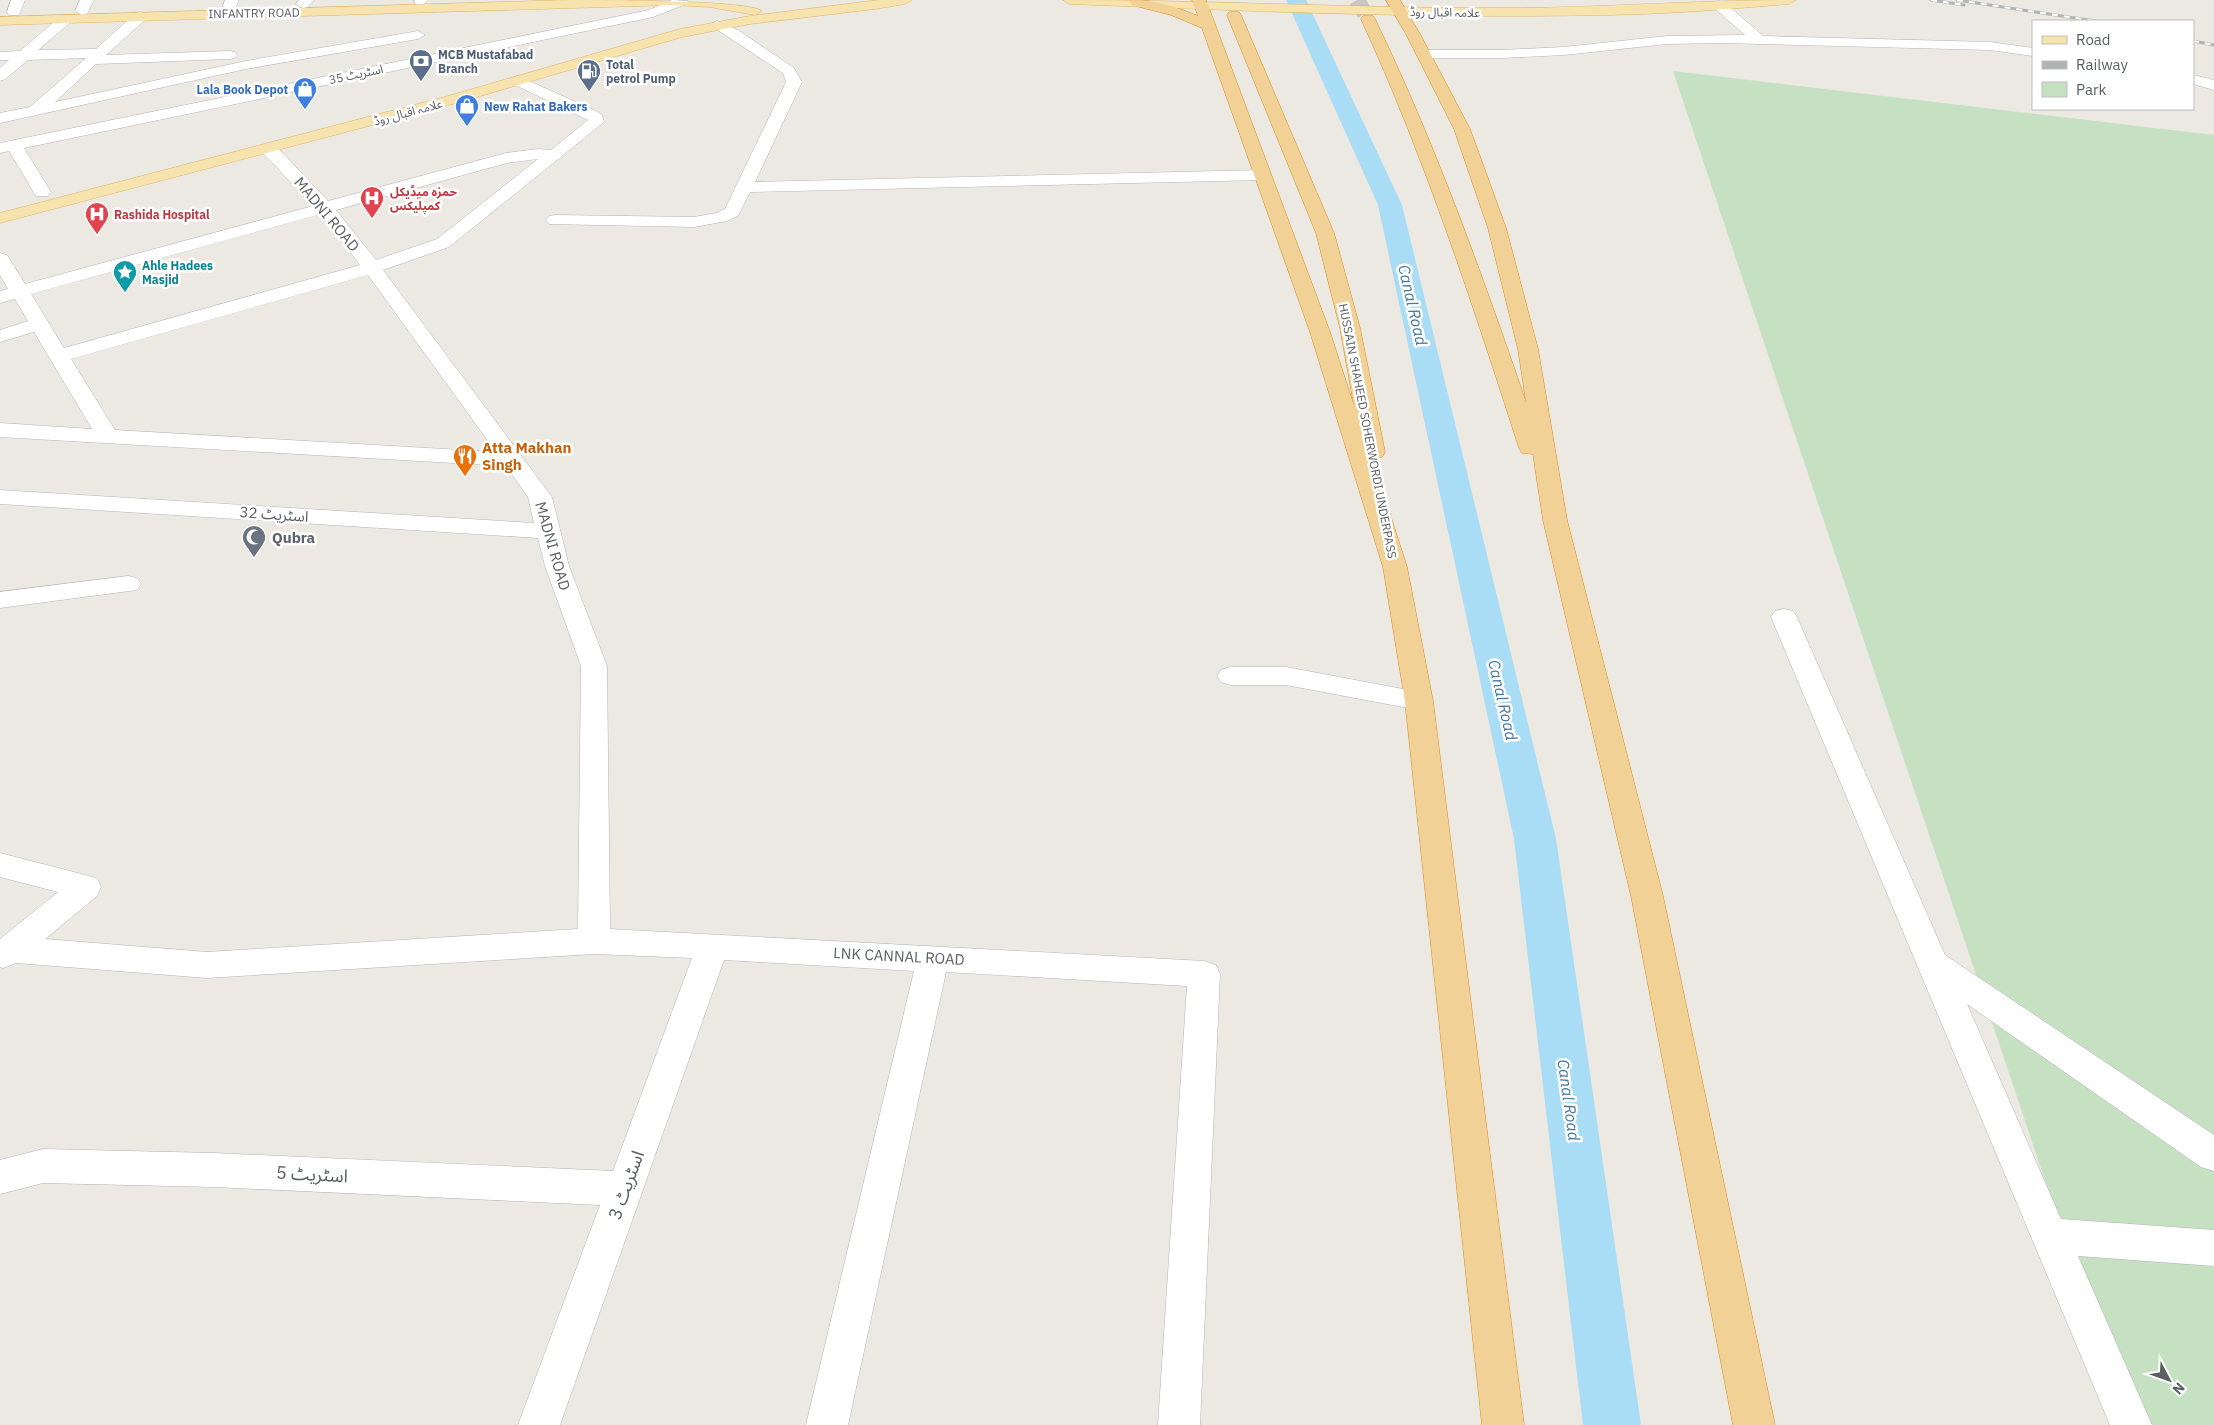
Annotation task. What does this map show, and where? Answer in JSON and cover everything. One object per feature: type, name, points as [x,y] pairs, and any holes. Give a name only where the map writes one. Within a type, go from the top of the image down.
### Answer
[{"type":"highway","points":[[1137,2],[1176,12],[1209,26]]},
{"type":"highway","points":[[1199,2],[1320,332],[1395,567],[1419,701],[1503,1425]]},
{"type":"highway","points":[[1399,4],[1462,129],[1497,228],[1528,349],[1555,520],[1647,896],[1754,1425]]},
{"type":"highway","name":"HUSSAIN SHAHEED SOHERWORDI UNDERPASS","points":[[1234,14],[1325,233],[1350,328],[1395,567]]},
{"type":"highway","points":[[1368,19],[1413,115],[1497,348],[1555,520]]},
{"type":"main road","name":"INFANTRY ROAD","points":[[11,8],[84,5],[305,2],[374,6],[420,0],[436,0]]},
{"type":"main road","name":"علامہ اقبال روڈ","points":[[0,218],[269,149],[740,4],[789,0]]},
{"type":"main road","name":"INFANTRY ROAD","points":[[0,20],[374,6],[681,1],[740,4],[764,12],[866,0]]},
{"type":"main road","name":"علامہ اقبال روڈ","points":[[0,202],[448,94],[518,82],[680,33],[723,24],[875,6],[891,0]]},
{"type":"main road","name":"علامہ اقبال روڈ","points":[[1070,0],[1199,2],[1345,9],[1399,4],[1476,1],[1594,0]]},
{"type":"main road","name":"علامہ اقبال روڈ","points":[[1399,4],[1461,12],[1596,11],[1789,0]]},
{"type":"main road","points":[[723,24],[740,4]]},
{"type":"main road","points":[[1413,34],[1430,22],[1461,12]]},
{"type":"street","name":"اسٹریٹ 35","points":[[5,146],[653,13],[681,1]]},
{"type":"street","points":[[1719,5],[1758,39]]},
{"type":"street","points":[[42,192],[5,146],[36,111],[141,16]]},
{"type":"street","points":[[0,76],[66,19]]},
{"type":"street","points":[[555,220],[694,222],[721,217],[732,212],[794,82],[789,71],[733,33],[723,24]]},
{"type":"street","points":[[0,118],[246,64],[418,35]]},
{"type":"street","points":[[1423,54],[1502,54],[1564,51],[1667,40],[1758,39],[1990,46],[2032,52]]},
{"type":"street","points":[[0,56],[96,57],[249,54],[246,64]]},
{"type":"street","points":[[2194,80],[2214,84]]},
{"type":"street","points":[[59,356],[372,268],[443,242],[596,122],[596,118],[518,82]]},
{"type":"street","name":"MADNI ROAD","points":[[269,149],[326,208],[540,498],[556,566],[594,666],[594,941]]},
{"type":"street","points":[[0,297],[506,158],[538,154],[554,155]]},
{"type":"street","points":[[744,187],[1262,175]]},
{"type":"street","points":[[0,259],[107,435]]},
{"type":"street","points":[[0,336],[40,324]]},
{"type":"street","points":[[0,430],[513,460]]},
{"type":"street","name":"اسٹریٹ 32","points":[[0,497],[548,531]]},
{"type":"street","points":[[0,502],[33,499]]},
{"type":"street","points":[[0,600],[128,584]]},
{"type":"street","points":[[1784,617],[2131,1425]]},
{"type":"street","points":[[1230,676],[1286,676],[1419,701]]},
{"type":"street","points":[[0,865],[86,887],[5,953]]},
{"type":"street","name":"LNK CANNAL ROAD","points":[[5,953],[207,965],[594,941],[1204,974],[1179,1425]]},
{"type":"street","name":"اسٹریٹ 3","points":[[539,1425],[713,946]]},
{"type":"street","points":[[827,1425],[933,958]]},
{"type":"street","points":[[1934,964],[2214,1155]]},
{"type":"street","name":"اسٹریٹ 5","points":[[0,1177],[43,1166],[52,1166],[214,1170],[625,1189]]},
{"type":"street","points":[[2050,1236],[2214,1248]]},
{"type":"green space","points":[[1673,71],[2214,135],[2214,1425],[2127,1425]]},
{"type":"waterway","name":"Canal Road","points":[[1296,0],[1390,205],[1535,839],[1612,1425]]},
{"type":"tunnel","points":[[1357,0],[1368,19]]},
{"type":"railway","points":[[1931,0],[1964,5]]},
{"type":"railway","points":[[1957,0],[2088,20]]},
{"type":"railway","points":[[2194,41],[2214,45]]},
{"type":"place","name":"MCB Mustafabad Branch","points":[[421,82]]},
{"type":"place","name":"Total petrol Pump","points":[[589,92]]},
{"type":"place","name":"Lala Book Depot","points":[[305,110]]},
{"type":"place","name":"New Rahat Bakers","points":[[467,127]]},
{"type":"place","name":"حمزہ میڈیکل کمپلیکس","points":[[372,219]]},
{"type":"place","name":"Rashida Hospital","points":[[97,235]]},
{"type":"place","name":"Ahle Hadees Masjid","points":[[125,293]]},
{"type":"place","name":"Atta Makhan Singh","points":[[465,477]]},
{"type":"place","name":"Qubra","points":[[254,558]]}]
